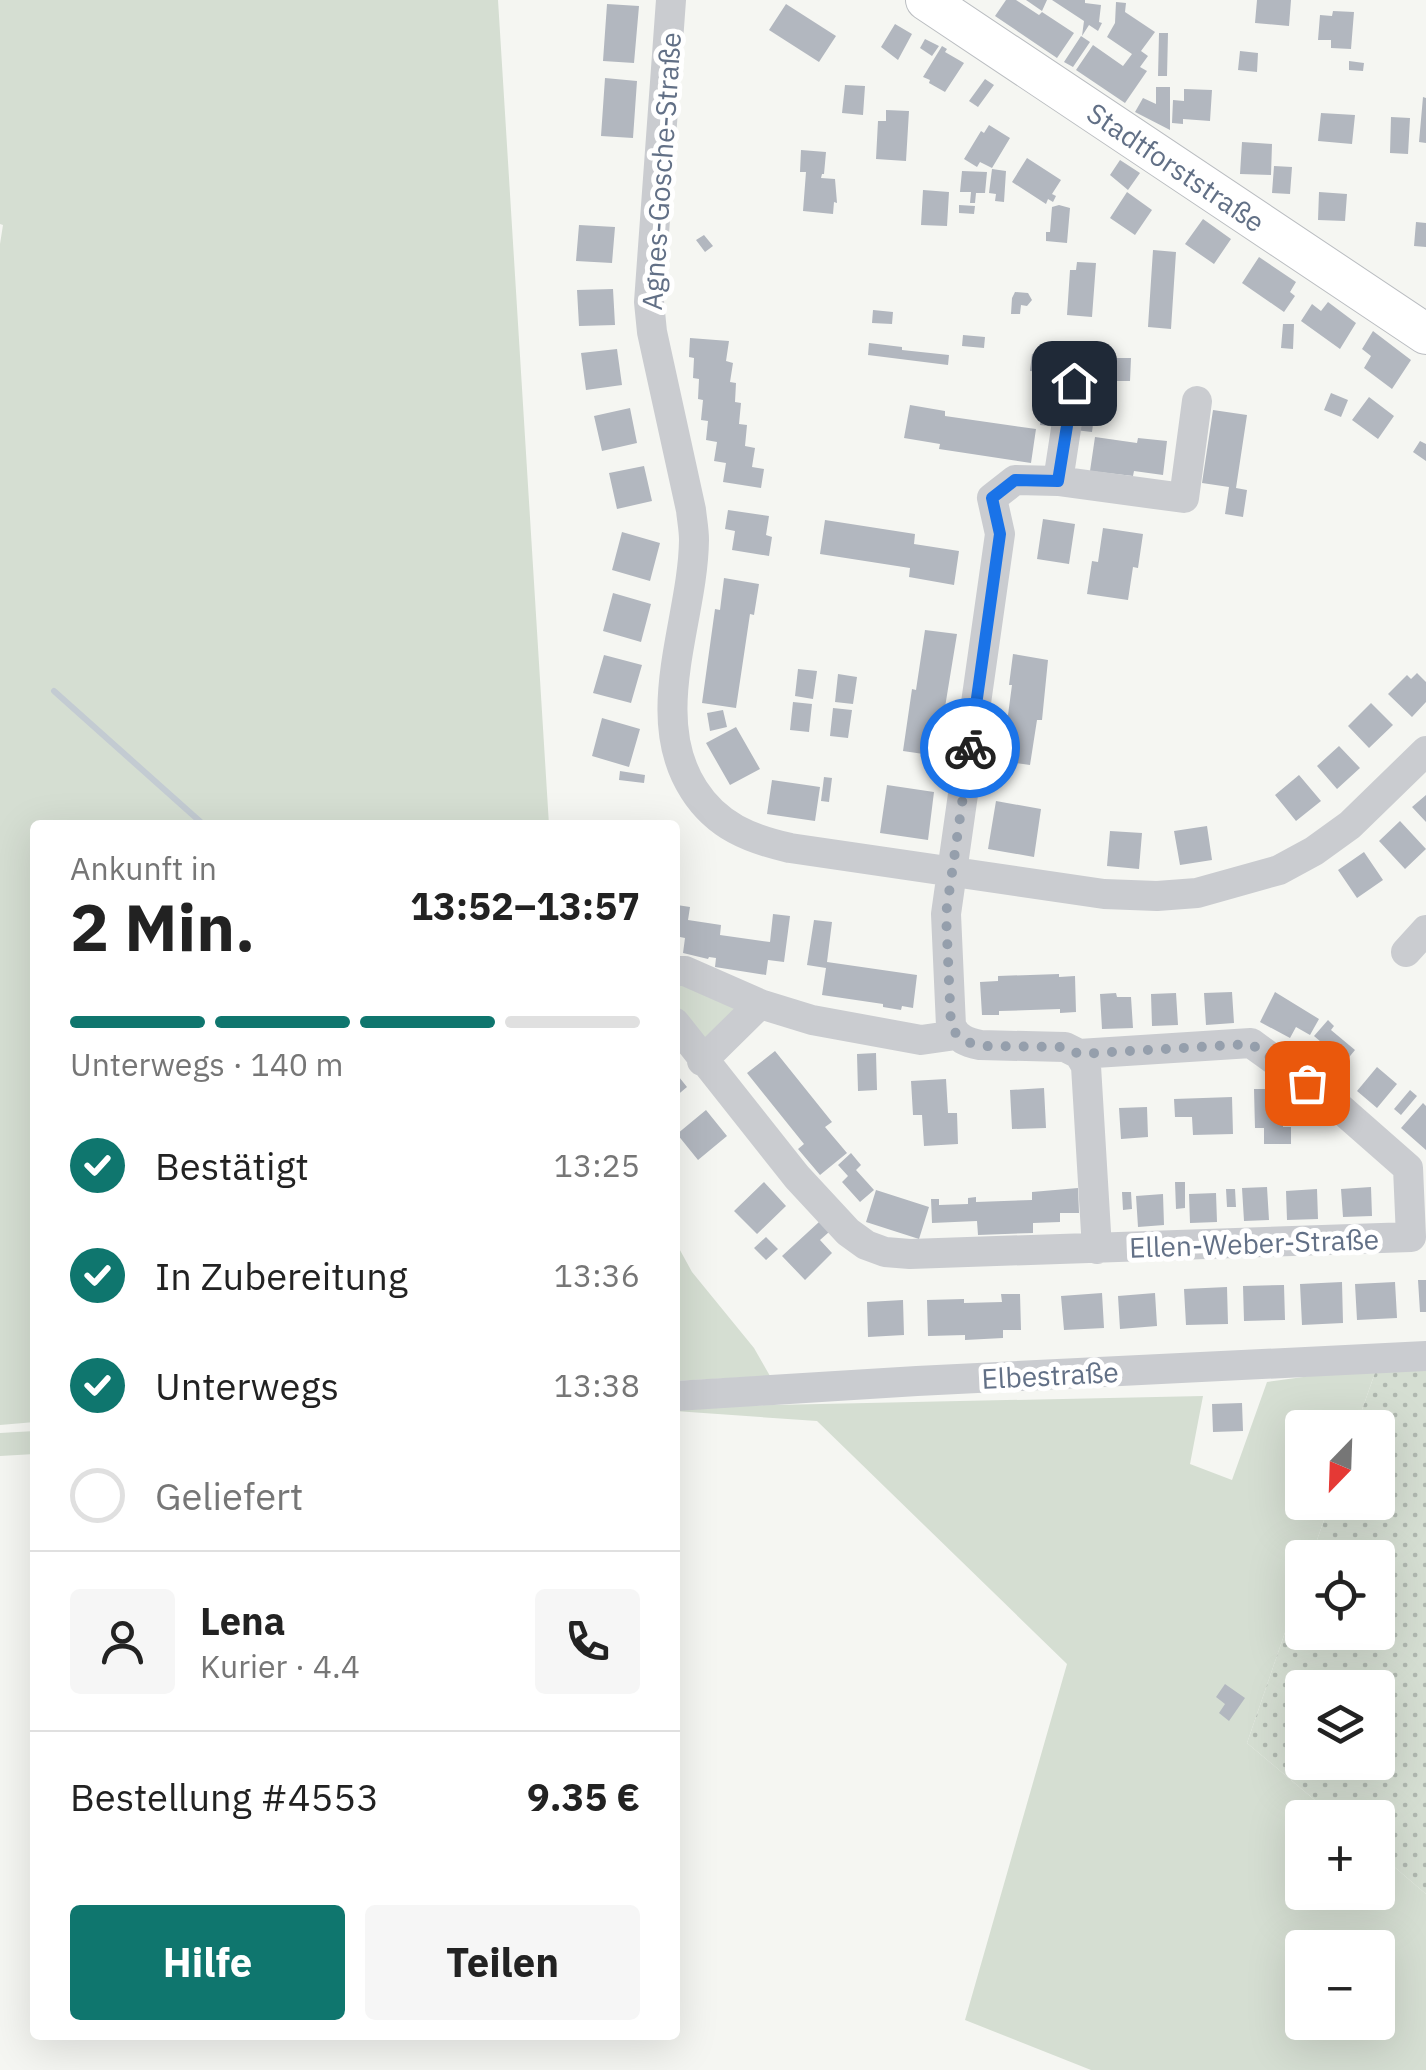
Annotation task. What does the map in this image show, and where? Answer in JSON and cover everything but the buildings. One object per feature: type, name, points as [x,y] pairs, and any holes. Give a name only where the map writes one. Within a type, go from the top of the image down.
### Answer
[{"type":"main road","name":"Stadtforststraße","points":[[926,0],[1426,334]]},
{"type":"street","name":"Agnes-Gosche-Straße","points":[[672,0],[649,302],[694,536],[672,699],[674,735],[681,766],[696,794],[724,824],[744,835],[790,848],[952,872],[1104,894],[1198,893],[1279,870],[1314,850],[1350,825],[1426,751]]},
{"type":"street","points":[[1058,481],[1074,383]]},
{"type":"street","points":[[956,1035],[951,1026],[946,914],[1000,534],[992,498],[1015,480],[1058,481],[1184,498],[1197,402]]},
{"type":"street","name":"Ellen-Weber-Straße","points":[[680,972],[812,1020],[921,1040],[956,1035],[980,1046],[1065,1047],[1079,1054],[1251,1044],[1334,1103],[1408,1168],[1418,1236],[1096,1249],[885,1252],[848,1232],[796,1177],[680,1031]]},
{"type":"street","points":[[702,1060],[760,1004]]},
{"type":"street","name":"Ellen-Weber-Straße","points":[[1079,1054],[1086,1066],[1096,1249]]},
{"type":"street","name":"Elbestraße","points":[[680,1396],[1426,1356]]},
{"type":"shaded area","points":[[0,0],[498,0],[549,820],[30,820],[30,1422],[0,1425],[3,225]]},
{"type":"shaded area","points":[[680,983],[731,1001],[736,1011],[715,1039],[694,1039],[680,1016]]},
{"type":"shaded area","points":[[680,1250],[692,1272],[754,1348],[770,1376],[680,1381]]},
{"type":"shaded area","points":[[1426,1366],[1426,1894],[1395,1868],[1395,1800],[1315,1800],[1291,1780],[1395,1780],[1395,1670],[1285,1670],[1285,1775],[1247,1743],[1285,1632],[1285,1650],[1395,1650],[1395,1540],[1317,1540],[1324,1520],[1395,1520],[1395,1410],[1362,1410],[1377,1367]]},
{"type":"shaded area","points":[[1377,1367],[1362,1410],[1285,1410],[1285,1520],[1324,1520],[1317,1540],[1285,1540],[1285,1632],[1247,1743],[1285,1775],[1285,1780],[1291,1780],[1315,1800],[1285,1800],[1285,1910],[1395,1910],[1395,1868],[1426,1894],[1426,2070],[1091,2070],[965,2020],[1067,1664],[817,1421],[680,1411],[680,1407],[1203,1396],[1190,1464],[1232,1480],[1267,1382]]},
{"type":"shaded area","points":[[30,1431],[30,1454],[0,1456],[0,1433]]},
{"type":"waterway","points":[[54,691],[198,820]]},
{"type":"way so far","points":[[970,748],[946,914],[951,1026],[956,1035],[980,1046],[1065,1047],[1079,1054],[1251,1044],[1307,1083]]},
{"type":"route","points":[[970,748],[1000,534],[992,498],[1015,480],[1058,481],[1074,383]]}]
